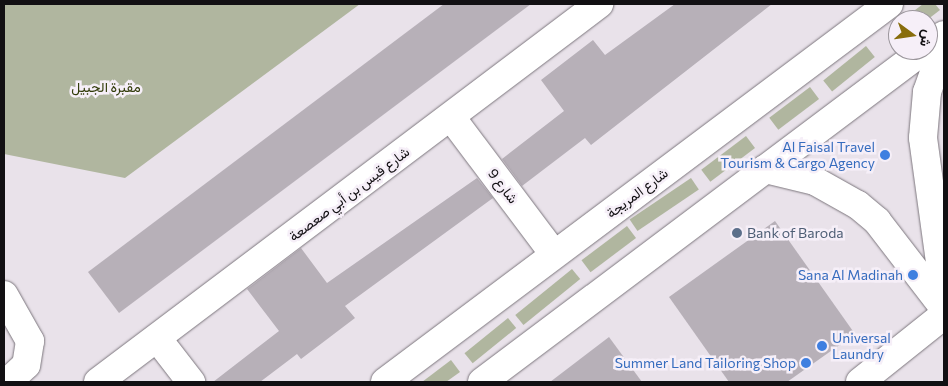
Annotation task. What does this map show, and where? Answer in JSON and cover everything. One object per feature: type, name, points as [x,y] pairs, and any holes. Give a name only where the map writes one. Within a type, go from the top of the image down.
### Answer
[{"type":"street","name":"شارع قيس بن أبي صعصعة","points":[[98,382],[599,4]]},
{"type":"street","name":"شارع المريجة","points":[[385,382],[883,6]]},
{"type":"street","points":[[944,44],[927,92],[923,138],[944,291]]},
{"type":"street","points":[[482,382],[911,60]]},
{"type":"street","name":"شارع 9","points":[[451,117],[554,254]]},
{"type":"street","points":[[765,169],[814,181],[858,205],[877,221],[944,308]]},
{"type":"street","points":[[4,295],[30,341],[26,365],[8,382]]},
{"type":"street","points":[[860,382],[944,315]]},
{"type":"street","points":[[157,338],[191,382]]},
{"type":"green space","name":"مقبرة الجبيل","points":[[4,4],[360,4],[125,178],[4,154]]},
{"type":"green space","points":[[923,4],[935,4],[940,10],[938,12],[938,10],[915,10]]},
{"type":"green space","points":[[866,46],[875,57],[832,91],[823,81]]},
{"type":"green space","points":[[810,87],[819,99],[778,130],[769,118]]},
{"type":"green space","points":[[746,136],[755,148],[710,182],[701,170]]},
{"type":"green space","points":[[691,178],[699,190],[637,231],[630,219]]},
{"type":"green space","points":[[627,226],[636,238],[591,272],[581,260]]},
{"type":"green space","points":[[572,269],[580,279],[523,325],[515,315]]},
{"type":"green space","points":[[508,318],[516,328],[473,363],[464,353]]},
{"type":"green space","points":[[451,360],[460,372],[446,382],[422,382]]},
{"type":"building","points":[[444,4],[531,4],[119,313],[88,272]]},
{"type":"building","points":[[675,4],[772,4],[591,145],[585,138],[522,186],[502,159],[564,111],[541,80],[593,40],[605,55]]},
{"type":"building","points":[[477,178],[493,198],[345,306],[355,318],[301,359],[297,354],[260,382],[213,382],[279,331],[247,289],[301,248],[327,283]]},
{"type":"building","points":[[775,221],[855,334],[787,382],[729,382],[669,297]]},
{"type":"building","points":[[609,337],[642,382],[550,382]]},
{"type":"place","name":"Al Faisal Travel Tourism & Cargo Agency","points":[[885,155]]},
{"type":"place","name":"Bank of Baroda","points":[[737,233]]},
{"type":"place","name":"Sana Al Madinah","points":[[913,275]]},
{"type":"place","name":"Universal Laundry","points":[[822,346]]},
{"type":"place","name":"Summer Land Tailoring Shop","points":[[806,363]]}]
